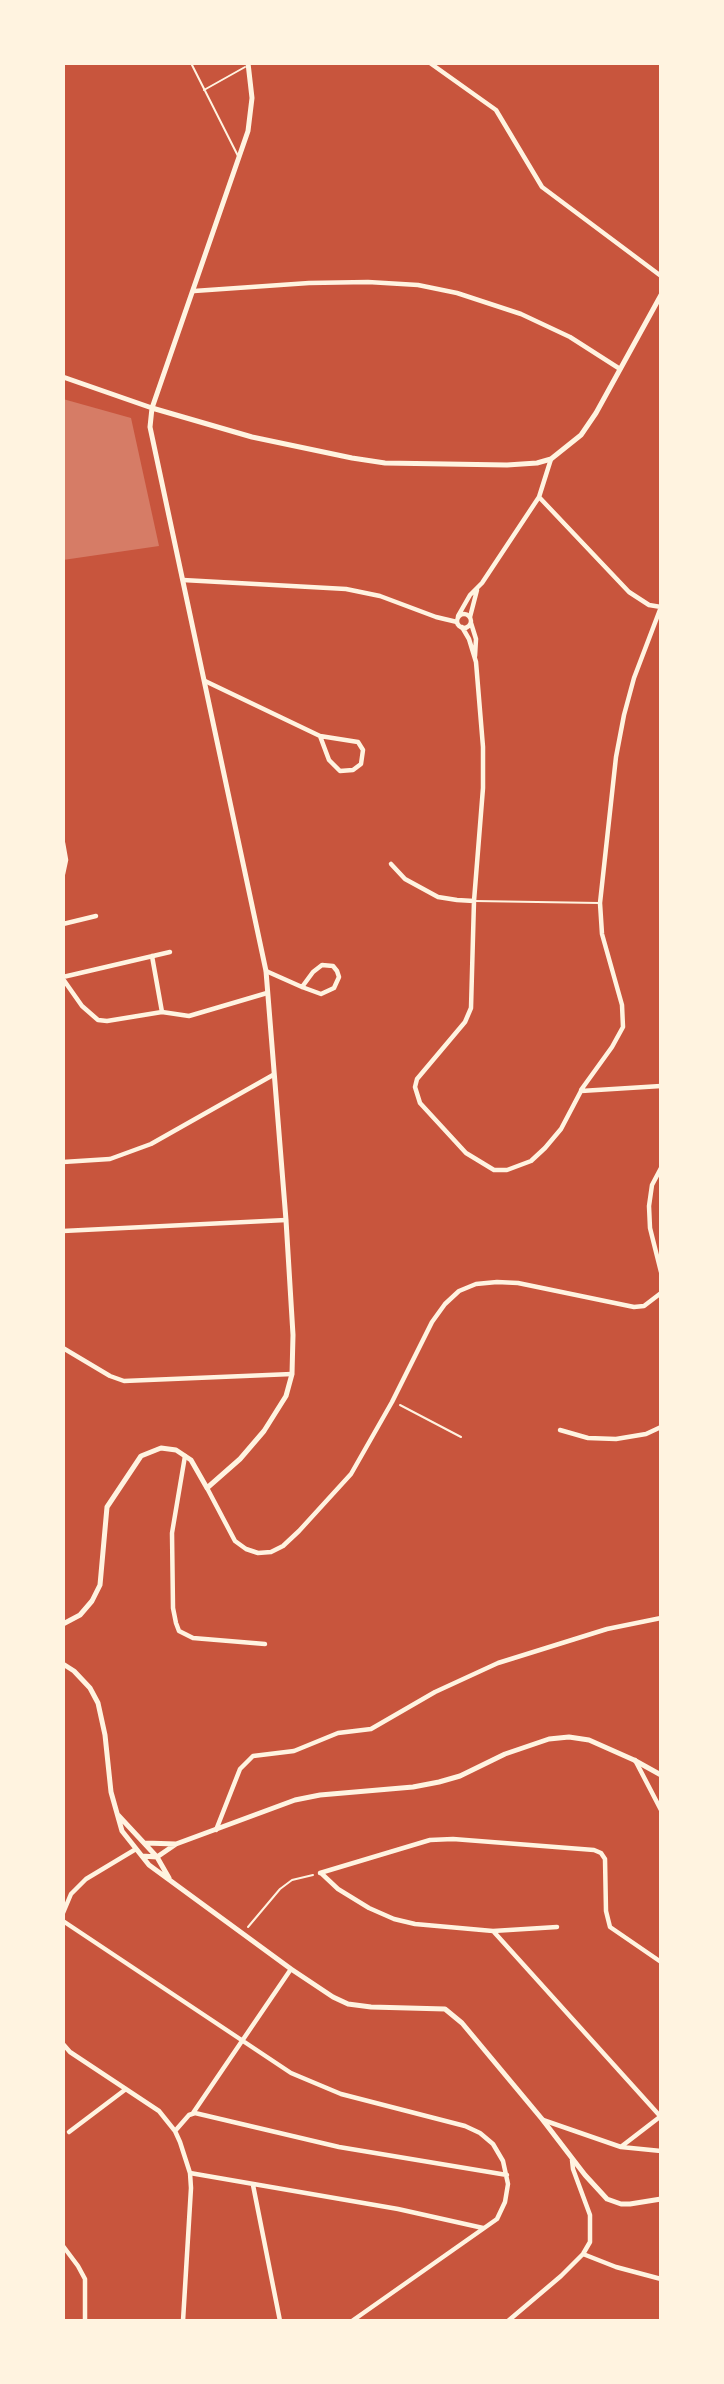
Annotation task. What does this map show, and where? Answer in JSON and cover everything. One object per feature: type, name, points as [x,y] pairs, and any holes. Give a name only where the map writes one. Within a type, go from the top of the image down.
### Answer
[{"type":"street","points":[[430,63],[496,110],[542,187],[661,275]]},
{"type":"street","points":[[207,1488],[231,1467],[264,1431],[286,1396],[292,1374],[293,1335],[266,971],[150,427],[152,408],[239,158],[251,114],[248,64]]},
{"type":"street","points":[[194,291],[309,283],[418,285],[457,293],[521,314],[570,337],[620,369]]},
{"type":"street","points":[[63,377],[152,408],[252,437],[352,458],[385,463],[507,465],[551,459],[581,435],[661,295]]},
{"type":"street","points":[[458,619],[470,594],[477,589],[539,497],[551,459]]},
{"type":"street","points":[[458,619],[463,614],[470,620],[476,639],[482,747],[469,1016],[417,1079],[415,1087],[420,1103],[466,1153],[494,1170],[507,1170],[531,1161],[561,1129],[581,1091],[623,1027],[622,1005],[602,934],[600,903],[616,757],[624,715],[634,678],[661,607],[638,600],[612,576],[539,497]]},
{"type":"street","points":[[183,580],[346,589],[380,596],[436,617],[458,619]]},
{"type":"street","points":[[462,627],[467,627],[470,620],[477,589]]},
{"type":"street","points":[[458,619],[475,657]]},
{"type":"street","points":[[205,681],[320,736],[358,742],[363,750],[361,764],[346,772],[333,766],[320,736]]},
{"type":"street","points":[[63,843],[66,860],[63,874]]},
{"type":"street","points":[[391,863],[405,879],[438,897],[474,901]]},
{"type":"street","points":[[63,924],[96,916]]},
{"type":"street","points":[[170,952],[63,978],[82,1006],[99,1020],[162,1013],[189,1016],[267,993]]},
{"type":"street","points":[[152,956],[162,1013]]},
{"type":"street","points":[[266,971],[302,988],[321,994],[334,988],[339,977],[337,971],[333,966],[322,965],[313,972],[302,988]]},
{"type":"street","points":[[63,1162],[110,1159],[150,1144],[273,1075]]},
{"type":"street","points":[[581,1091],[661,1086]]},
{"type":"street","points":[[661,1168],[652,1185],[649,1206],[650,1228],[661,1272]]},
{"type":"street","points":[[63,1231],[286,1220]]},
{"type":"street","points":[[63,1624],[80,1615],[92,1601],[100,1585],[107,1507],[136,1462],[149,1451],[161,1448],[176,1450],[186,1455],[235,1541],[258,1553],[271,1552],[284,1546],[351,1474],[392,1402],[432,1322],[444,1304],[459,1292],[476,1284],[518,1283],[634,1307],[644,1306],[661,1293]]},
{"type":"street","points":[[63,1348],[110,1376],[124,1381],[292,1374]]},
{"type":"street","points":[[560,1430],[588,1438],[617,1439],[646,1434],[661,1427]]},
{"type":"street","points":[[186,1455],[172,1533],[176,1623],[179,1631],[193,1638],[265,1644]]},
{"type":"street","points":[[216,1830],[240,1769],[253,1756],[294,1751],[338,1733],[371,1729],[413,1703],[479,1671],[526,1653],[590,1634],[661,1618]]},
{"type":"street","points":[[63,1664],[90,1688],[98,1703],[105,1735],[111,1792],[122,1831],[159,1873],[291,1969],[348,2004],[445,2009],[542,2119],[598,2190],[614,2202],[644,2203],[661,2199]]},
{"type":"street","points":[[142,1856],[157,1857],[176,1844],[295,1800],[320,1794],[413,1787],[439,1782],[549,1739],[569,1737],[589,1740],[661,1775]]},
{"type":"street","points":[[634,1760],[661,1810]]},
{"type":"street","points":[[118,1815],[157,1857],[169,1878]]},
{"type":"street","points":[[320,1873],[430,1840],[453,1839],[594,1850],[601,1853],[605,1859],[606,1911],[610,1927],[661,1962]]},
{"type":"street","points":[[144,1843],[176,1844]]},
{"type":"street","points":[[63,1913],[71,1894],[86,1879],[136,1849]]},
{"type":"street","points":[[320,1873],[338,1889],[369,1908],[394,1919],[415,1924],[493,1931],[557,1927]]},
{"type":"street","points":[[63,1921],[291,2073],[341,2094],[446,2119],[480,2133],[493,2144],[503,2161],[508,2194],[496,2219],[352,2321]]},
{"type":"street","points":[[493,1931],[661,2116],[621,2147]]},
{"type":"street","points":[[174,2131],[193,2113],[291,1969]]},
{"type":"street","points":[[63,2044],[70,2052],[159,2111],[174,2131],[190,2173],[191,2209],[183,2321]]},
{"type":"street","points":[[69,2132],[126,2089]]},
{"type":"street","points":[[193,2113],[339,2147],[507,2175]]},
{"type":"street","points":[[542,2119],[621,2147],[661,2151]]},
{"type":"street","points":[[508,2321],[561,2276],[583,2254],[590,2242],[590,2216],[572,2159]]},
{"type":"street","points":[[190,2173],[398,2208],[484,2228]]},
{"type":"street","points":[[253,2185],[280,2321]]},
{"type":"street","points":[[63,2246],[85,2279],[85,2321]]},
{"type":"street","points":[[583,2254],[616,2267],[661,2279]]},
{"type":"lane","points":[[191,63],[239,158]]},
{"type":"lane","points":[[204,91],[248,64]]},
{"type":"lane","points":[[474,901],[600,903]]},
{"type":"path","points":[[392,1402],[461,1437]]},
{"type":"path","points":[[242,1934],[280,1889],[292,1880],[320,1873]]},
{"type":"building","points":[[63,399],[131,418],[159,546],[63,560]]}]
